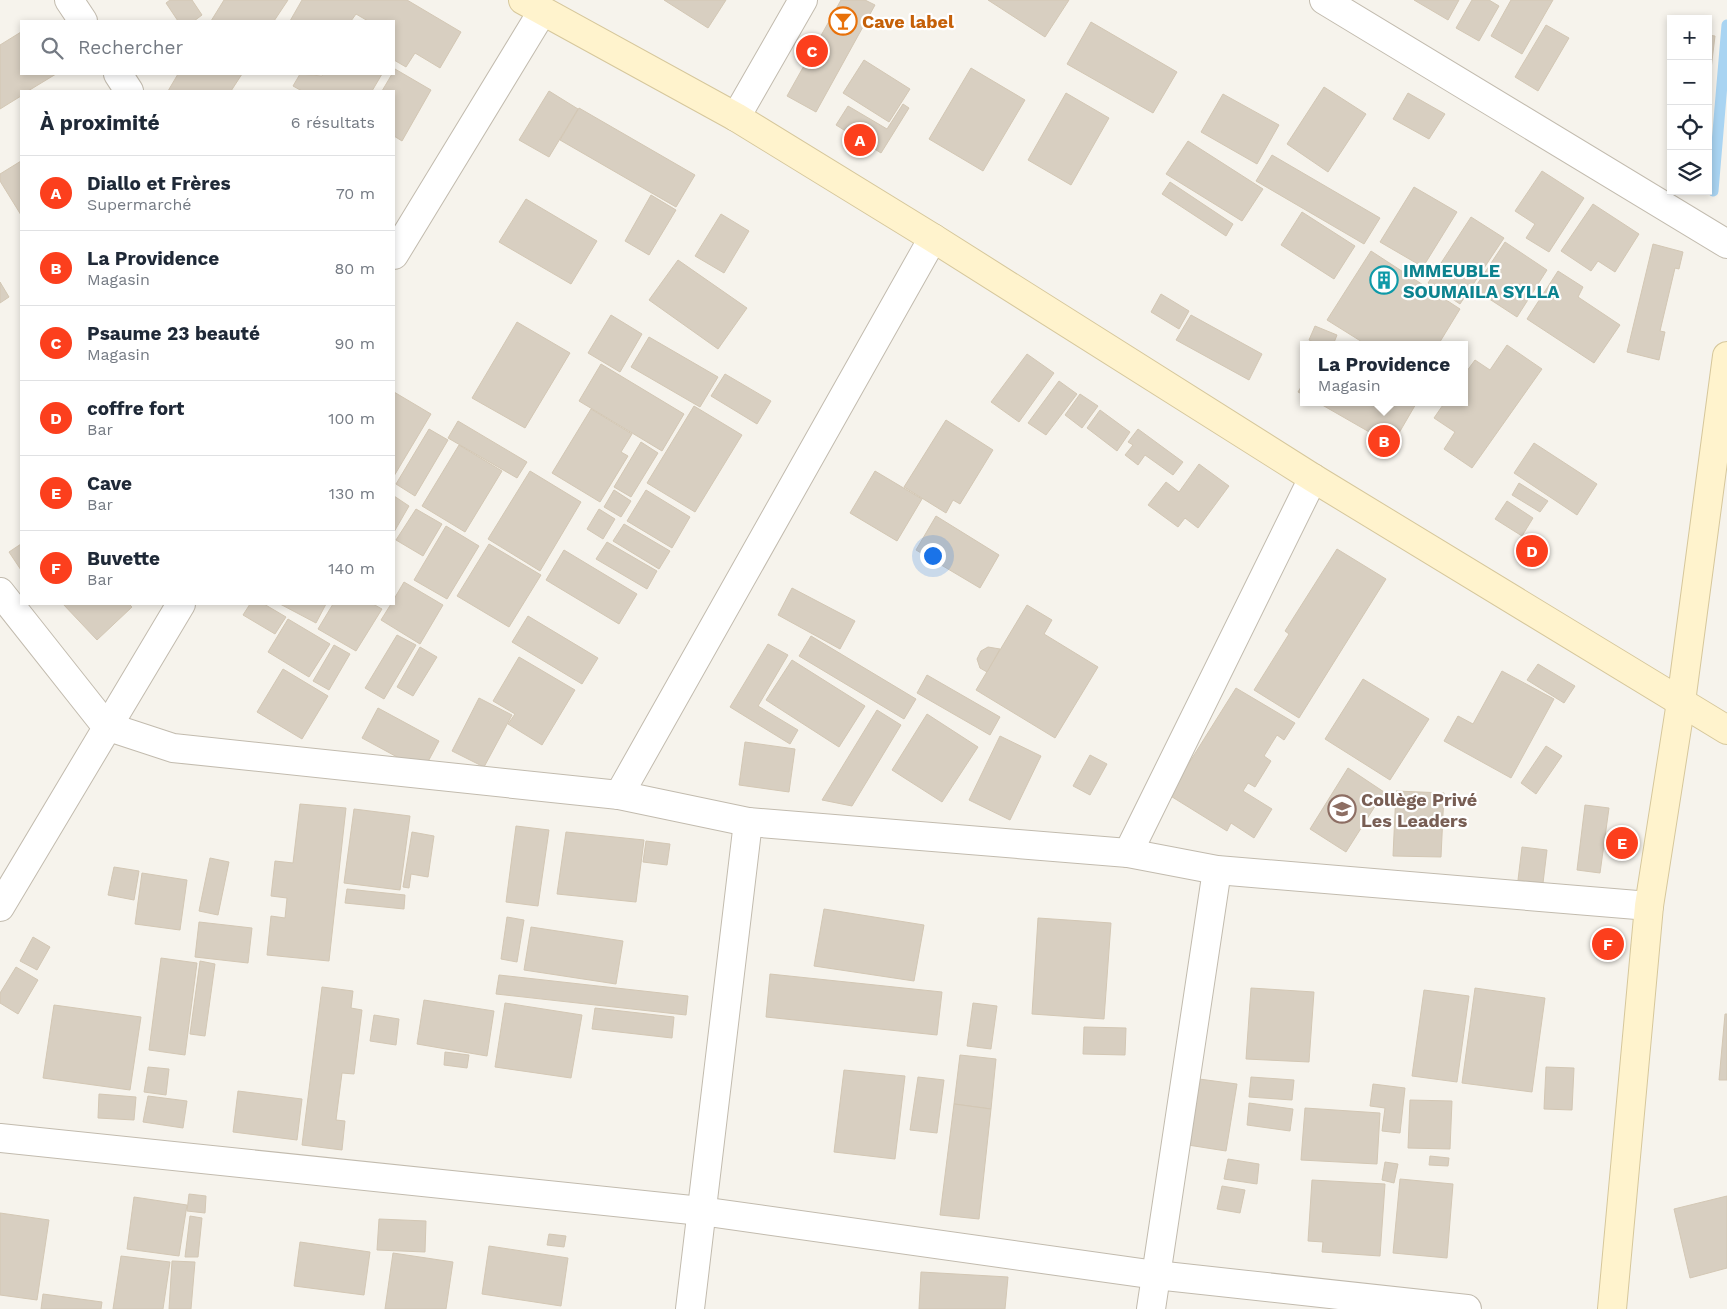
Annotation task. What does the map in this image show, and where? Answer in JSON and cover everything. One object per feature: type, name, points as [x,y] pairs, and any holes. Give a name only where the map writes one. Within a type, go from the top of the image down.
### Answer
[{"type":"street","points":[[69,0],[82,20]]},
{"type":"street","points":[[736,117],[802,0]]},
{"type":"street","points":[[1324,0],[1727,244]]},
{"type":"street","points":[[395,253],[533,6],[736,117],[933,238],[1313,478],[1727,730]]},
{"type":"street","points":[[119,75],[128,90]]},
{"type":"street","points":[[619,795],[933,238]]},
{"type":"street","points":[[1612,1309],[1649,906],[1681,702],[1727,356]]},
{"type":"street","points":[[1128,853],[1313,478]]},
{"type":"street","points":[[0,592],[106,726],[173,748],[619,795],[748,822],[1128,853],[1217,870],[1649,906]]},
{"type":"street","points":[[0,907],[179,605]]},
{"type":"street","points":[[690,1309],[748,822]]},
{"type":"street","points":[[1151,1309],[1217,870]]},
{"type":"street","points":[[0,1138],[701,1210],[1156,1275],[1467,1309]]},
{"type":"building","points":[[170,0],[192,0],[202,15],[195,20],[177,20],[166,3]]},
{"type":"building","points":[[224,0],[288,0],[275,20],[212,20]]},
{"type":"building","points":[[302,0],[407,0],[461,32],[440,68],[415,53],[406,67],[395,61],[395,20],[366,20],[356,14],[352,20],[291,20]]},
{"type":"building","points":[[664,0],[726,0],[708,28]]},
{"type":"building","points":[[841,0],[865,0],[875,5],[816,112],[787,96]]},
{"type":"building","points":[[988,0],[1069,0],[1045,37]]},
{"type":"building","points":[[1414,0],[1459,0],[1448,20]]},
{"type":"building","points":[[1472,0],[1489,0],[1499,6],[1479,41],[1456,28]]},
{"type":"building","points":[[1511,0],[1553,0],[1522,54],[1491,36]]},
{"type":"building","points":[[1091,22],[1177,72],[1153,113],[1067,64]]},
{"type":"building","points":[[1546,25],[1569,38],[1538,91],[1515,77]]},
{"type":"building","points":[[20,33],[20,75],[54,75],[30,90],[20,90],[20,97],[0,109],[0,45]]},
{"type":"building","points":[[1712,36],[1715,36],[1712,61]]},
{"type":"building","points":[[864,60],[910,89],[889,122],[843,93]]},
{"type":"building","points":[[971,68],[1025,100],[983,171],[929,139]]},
{"type":"building","points":[[395,69],[431,90],[402,141],[395,137],[395,90],[383,90],[391,75],[395,75]]},
{"type":"building","points":[[177,75],[241,75],[232,90],[169,90]]},
{"type":"building","points":[[299,75],[381,75],[373,90],[300,90],[293,86]]},
{"type":"building","points":[[1324,87],[1366,114],[1328,172],[1287,144]]},
{"type":"building","points":[[549,91],[578,109],[549,157],[519,140]]},
{"type":"building","points":[[1066,93],[1109,118],[1071,185],[1028,160]]},
{"type":"building","points":[[1408,93],[1445,114],[1429,139],[1393,119]]},
{"type":"building","points":[[1223,94],[1279,125],[1257,164],[1201,132]]},
{"type":"building","points":[[903,104],[909,108],[881,153],[836,125],[848,106],[887,129]]},
{"type":"building","points":[[579,108],[695,175],[676,207],[560,140]]},
{"type":"building","points":[[1188,141],[1263,189],[1242,221],[1166,174]]},
{"type":"building","points":[[1272,155],[1380,218],[1364,244],[1256,181]]},
{"type":"building","points":[[20,162],[20,213],[0,181],[0,174]]},
{"type":"building","points":[[1542,171],[1584,198],[1549,252],[1526,238],[1535,224],[1515,211]]},
{"type":"building","points":[[1170,182],[1233,224],[1226,236],[1162,194]]},
{"type":"building","points":[[1414,187],[1457,212],[1423,267],[1380,242]]},
{"type":"building","points":[[651,195],[676,210],[649,255],[625,241]]},
{"type":"building","points":[[526,199],[597,241],[571,284],[499,242]]},
{"type":"building","points":[[1593,204],[1639,234],[1615,272],[1598,261],[1591,271],[1561,251]]},
{"type":"building","points":[[1302,212],[1355,246],[1334,279],[1281,245]]},
{"type":"building","points":[[721,214],[749,231],[724,273],[695,256]]},
{"type":"building","points":[[1471,217],[1504,238],[1460,304],[1428,283]]},
{"type":"building","points":[[1505,242],[1547,270],[1517,317],[1474,289]]},
{"type":"building","points":[[1653,244],[1683,252],[1679,269],[1675,268],[1660,331],[1665,332],[1659,360],[1627,352]]},
{"type":"building","name":"IMMEUBLE SOUMAILA SYLLA","points":[[1371,251],[1460,309],[1440,341],[1361,341],[1327,320]]},
{"type":"building","points":[[678,260],[747,308],[718,349],[649,300]]},
{"type":"building","points":[[1558,271],[1583,287],[1578,297],[1620,325],[1594,363],[1527,319]]},
{"type":"building","points":[[0,282],[9,297],[0,303]]},
{"type":"building","points":[[1161,294],[1189,311],[1179,329],[1151,312]]},
{"type":"building","points":[[611,315],[642,334],[620,372],[588,353]]},
{"type":"building","points":[[1191,315],[1262,354],[1249,380],[1176,340]]},
{"type":"building","points":[[517,322],[570,353],[525,428],[472,398]]},
{"type":"building","points":[[1315,326],[1337,335],[1335,341],[1309,340]]},
{"type":"building","points":[[649,337],[718,377],[700,407],[631,367]]},
{"type":"building","points":[[1507,345],[1542,369],[1472,468],[1444,449],[1455,432],[1434,418],[1442,406],[1468,406],[1468,370],[1475,360],[1490,370]]},
{"type":"building","points":[[1027,354],[1054,373],[1019,422],[991,402]]},
{"type":"building","points":[[601,364],[684,414],[662,451],[579,401]]},
{"type":"building","points":[[725,374],[771,401],[757,424],[711,396]]},
{"type":"building","points":[[1059,381],[1077,394],[1046,435],[1028,423]]},
{"type":"building","points":[[395,393],[431,414],[395,474]]},
{"type":"building","points":[[1080,394],[1098,406],[1082,428],[1065,415]]},
{"type":"building","points":[[694,406],[742,435],[695,512],[647,483]]},
{"type":"building","points":[[1324,406],[1415,406],[1392,445]]},
{"type":"building","points":[[591,409],[632,434],[621,452],[628,456],[600,502],[552,473]]},
{"type":"building","points":[[1100,410],[1130,432],[1117,451],[1087,428]]},
{"type":"building","points":[[946,420],[993,450],[960,504],[953,500],[946,513],[904,487]]},
{"type":"building","points":[[458,421],[527,462],[517,478],[448,438]]},
{"type":"building","points":[[429,429],[448,440],[415,496],[396,484]]},
{"type":"building","points":[[1138,429],[1183,462],[1173,475],[1145,455],[1138,465],[1125,455],[1133,445],[1128,442]]},
{"type":"building","points":[[641,442],[658,453],[631,497],[614,487]]},
{"type":"building","points":[[1534,443],[1597,484],[1577,515],[1514,473]]},
{"type":"building","points":[[459,445],[502,471],[465,532],[422,506]]},
{"type":"building","points":[[1199,464],[1229,486],[1198,528],[1185,518],[1178,527],[1148,505],[1166,482],[1179,492]]},
{"type":"building","points":[[530,471],[581,502],[540,571],[488,539]]},
{"type":"building","points":[[875,471],[922,499],[897,541],[850,513]]},
{"type":"building","points":[[1519,483],[1548,501],[1540,512],[1512,495]]},
{"type":"building","points":[[614,490],[631,501],[621,517],[604,507]]},
{"type":"building","points":[[646,490],[690,517],[672,548],[627,521]]},
{"type":"building","points":[[395,497],[409,506],[395,530]]},
{"type":"building","points":[[1507,501],[1533,518],[1522,536],[1495,519]]},
{"type":"building","points":[[416,509],[442,524],[423,556],[396,540]]},
{"type":"building","points":[[599,509],[615,519],[603,539],[587,529]]},
{"type":"building","points":[[936,516],[999,555],[980,588],[916,550]]},
{"type":"building","points":[[624,524],[670,551],[659,569],[613,541]]},
{"type":"building","points":[[446,526],[479,546],[447,599],[414,580]]},
{"type":"building","points":[[607,542],[657,571],[647,589],[596,559]]},
{"type":"building","points":[[489,544],[541,575],[509,627],[457,596]]},
{"type":"building","points":[[20,545],[20,568],[9,552]]},
{"type":"building","points":[[1337,549],[1386,579],[1299,718],[1254,690],[1289,634],[1285,631]]},
{"type":"building","points":[[564,550],[637,594],[619,624],[546,580]]},
{"type":"building","points":[[404,582],[443,605],[420,644],[381,620],[390,605],[395,605],[395,597]]},
{"type":"building","points":[[792,588],[855,621],[840,649],[778,615]]},
{"type":"building","points":[[64,605],[130,605],[132,607],[97,640]]},
{"type":"building","points":[[249,605],[266,605],[286,617],[275,634],[243,615]]},
{"type":"building","points":[[282,605],[325,605],[316,623]]},
{"type":"building","points":[[332,605],[375,605],[382,609],[356,651],[318,629]]},
{"type":"building","points":[[1027,605],[1052,620],[1044,634],[1098,667],[1055,738],[976,690]]},
{"type":"building","points":[[528,616],[598,658],[582,684],[512,642]]},
{"type":"building","points":[[288,619],[330,644],[309,677],[268,652]]},
{"type":"building","points":[[397,635],[416,645],[384,699],[365,688]]},
{"type":"building","points":[[811,636],[916,699],[904,719],[799,656]]},
{"type":"building","points":[[768,644],[788,655],[758,706],[798,730],[790,744],[730,707]]},
{"type":"building","points":[[334,645],[350,654],[329,690],[313,681]]},
{"type":"building","points":[[420,647],[437,657],[413,696],[397,687]]},
{"type":"building","points":[[988,647],[1000,649],[987,672],[980,668],[977,659],[981,651]]},
{"type":"building","points":[[519,657],[575,690],[542,745],[508,724],[515,714],[493,701]]},
{"type":"building","points":[[792,660],[865,706],[839,747],[766,700]]},
{"type":"building","points":[[1538,664],[1575,686],[1564,703],[1527,680]]},
{"type":"building","points":[[283,669],[328,696],[302,739],[257,712]]},
{"type":"building","points":[[1502,671],[1554,699],[1511,778],[1444,741],[1458,716],[1473,724]]},
{"type":"building","points":[[927,675],[1000,717],[990,735],[917,693]]},
{"type":"building","points":[[1363,679],[1429,719],[1390,780],[1325,739]]},
{"type":"building","points":[[1236,688],[1295,723],[1284,740],[1277,735],[1264,756],[1271,761],[1255,787],[1248,783],[1243,791],[1272,809],[1254,838],[1231,823],[1227,831],[1169,795]]},
{"type":"building","points":[[479,698],[512,715],[484,767],[452,751]]},
{"type":"building","points":[[378,708],[439,741],[423,771],[362,738]]},
{"type":"building","points":[[877,710],[901,725],[852,806],[822,800]]},
{"type":"building","points":[[927,714],[978,747],[942,802],[892,770]]},
{"type":"building","points":[[1000,736],[1041,756],[1010,820],[969,800]]},
{"type":"building","points":[[745,742],[795,749],[789,792],[739,785]]},
{"type":"building","points":[[1546,746],[1562,756],[1536,794],[1521,783]]},
{"type":"building","points":[[1090,755],[1107,764],[1090,795],[1073,786]]},
{"type":"building","points":[[1348,768],[1384,792],[1346,852],[1310,829]]},
{"type":"building","points":[[1396,791],[1444,793],[1441,857],[1393,856]]},
{"type":"building","points":[[300,804],[346,808],[329,961],[267,955],[271,916],[285,918],[287,898],[271,896],[275,861],[293,863]]},
{"type":"building","points":[[1585,805],[1609,808],[1600,873],[1577,870]]},
{"type":"building","points":[[354,809],[410,816],[400,890],[344,883]]},
{"type":"building","points":[[516,826],[549,830],[538,906],[506,902]]},
{"type":"building","points":[[412,832],[434,836],[428,877],[411,874],[409,888],[403,887]]},
{"type":"building","points":[[566,832],[644,840],[636,902],[557,894]]},
{"type":"building","points":[[646,841],[670,844],[667,865],[643,862]]},
{"type":"building","points":[[1522,847],[1547,850],[1543,883],[1518,880]]},
{"type":"building","points":[[210,858],[229,862],[218,915],[199,911]]},
{"type":"building","points":[[114,867],[139,871],[134,900],[108,895]]},
{"type":"building","points":[[142,873],[187,880],[180,930],[135,924]]},
{"type":"building","points":[[347,889],[405,895],[404,909],[345,903]]},
{"type":"building","points":[[824,909],[924,925],[914,981],[814,966]]},
{"type":"building","points":[[507,917],[524,920],[517,962],[501,959]]},
{"type":"building","points":[[1038,918],[1111,923],[1104,1019],[1032,1014]]},
{"type":"building","points":[[199,922],[252,928],[248,963],[195,957]]},
{"type":"building","points":[[531,927],[623,941],[616,984],[524,970]]},
{"type":"building","points":[[33,937],[50,947],[37,970],[20,961]]},
{"type":"building","points":[[161,958],[197,963],[185,1055],[149,1050]]},
{"type":"building","points":[[200,961],[215,964],[205,1036],[190,1034]]},
{"type":"building","points":[[16,967],[38,980],[18,1014],[0,1003],[0,993]]},
{"type":"building","points":[[770,974],[942,992],[937,1035],[766,1017]]},
{"type":"building","points":[[499,975],[688,996],[686,1015],[496,994]]},
{"type":"building","points":[[322,987],[353,991],[351,1008],[362,1010],[354,1074],[342,1073],[336,1120],[345,1121],[342,1150],[302,1145]]},
{"type":"building","points":[[1251,988],[1314,992],[1309,1062],[1246,1059]]},
{"type":"building","points":[[1475,988],[1545,998],[1532,1092],[1462,1083]]},
{"type":"building","points":[[1424,990],[1469,996],[1457,1082],[1412,1076]]},
{"type":"building","points":[[424,1000],[494,1011],[487,1056],[417,1044]]},
{"type":"building","points":[[505,1003],[582,1015],[571,1078],[495,1067]]},
{"type":"building","points":[[973,1003],[997,1006],[991,1049],[967,1046]]},
{"type":"building","points":[[54,1005],[141,1017],[130,1090],[43,1078]]},
{"type":"building","points":[[595,1008],[674,1017],[672,1038],[592,1029]]},
{"type":"building","points":[[1725,1014],[1727,1014],[1727,1080],[1719,1080]]},
{"type":"building","points":[[374,1015],[399,1019],[396,1045],[370,1041]]},
{"type":"building","points":[[1084,1027],[1126,1028],[1125,1055],[1083,1054]]},
{"type":"building","points":[[445,1052],[469,1055],[467,1068],[444,1065]]},
{"type":"building","points":[[960,1055],[996,1059],[991,1109],[954,1104]]},
{"type":"building","points":[[148,1067],[169,1069],[166,1095],[144,1092]]},
{"type":"building","points":[[1546,1067],[1574,1068],[1572,1110],[1544,1109]]},
{"type":"building","points":[[844,1070],[905,1076],[895,1159],[834,1152]]},
{"type":"building","points":[[918,1077],[944,1080],[937,1133],[910,1130]]},
{"type":"building","points":[[1251,1077],[1294,1080],[1292,1100],[1249,1097]]},
{"type":"building","points":[[1199,1079],[1237,1084],[1226,1151],[1188,1145]]},
{"type":"building","points":[[1373,1084],[1405,1088],[1400,1133],[1382,1131],[1385,1108],[1370,1106]]},
{"type":"building","points":[[238,1091],[302,1099],[297,1140],[233,1132]]},
{"type":"building","points":[[99,1094],[136,1097],[134,1120],[98,1118]]},
{"type":"building","points":[[148,1096],[187,1101],[183,1128],[143,1122]]},
{"type":"building","points":[[1410,1100],[1452,1101],[1450,1149],[1408,1148]]},
{"type":"building","points":[[1249,1103],[1293,1109],[1290,1131],[1247,1125]]},
{"type":"building","points":[[954,1104],[991,1109],[979,1219],[940,1215]]},
{"type":"building","points":[[1305,1108],[1380,1113],[1377,1164],[1301,1160]]},
{"type":"building","points":[[1430,1156],[1449,1158],[1448,1166],[1429,1165]]},
{"type":"building","points":[[1228,1159],[1259,1164],[1257,1184],[1224,1179]]},
{"type":"building","points":[[1385,1162],[1398,1164],[1394,1183],[1382,1180]]},
{"type":"building","points":[[1400,1179],[1453,1184],[1447,1258],[1393,1253]]},
{"type":"building","points":[[1312,1180],[1385,1184],[1380,1256],[1322,1252],[1323,1242],[1308,1241]]},
{"type":"building","points":[[1222,1186],[1245,1190],[1240,1213],[1217,1209]]},
{"type":"building","points":[[189,1194],[206,1196],[205,1213],[187,1211]]},
{"type":"building","points":[[1727,1196],[1727,1268],[1690,1278],[1674,1209]]},
{"type":"building","points":[[134,1197],[187,1205],[179,1256],[127,1249]]},
{"type":"building","points":[[0,1213],[49,1220],[37,1300],[0,1295]]},
{"type":"building","points":[[190,1216],[202,1218],[198,1257],[185,1257]]},
{"type":"building","points":[[379,1219],[426,1221],[425,1252],[377,1250]]},
{"type":"building","points":[[549,1234],[566,1236],[564,1247],[547,1245]]},
{"type":"building","points":[[300,1242],[370,1252],[364,1295],[294,1286]]},
{"type":"building","points":[[489,1246],[568,1258],[561,1306],[482,1294]]},
{"type":"building","points":[[393,1253],[453,1262],[446,1309],[385,1309]]},
{"type":"building","points":[[121,1256],[170,1262],[163,1309],[113,1309]]},
{"type":"building","points":[[172,1261],[195,1262],[191,1309],[169,1309]]},
{"type":"building","points":[[921,1272],[1008,1277],[1005,1309],[919,1309]]},
{"type":"building","points":[[43,1294],[102,1302],[101,1309],[41,1309]]},
{"type":"waterway","points":[[1713,191],[1727,25]]},
{"type":"place","name":"Cave label","points":[[843,21]]},
{"type":"place","name":"Psaume 23 beauté","points":[[812,51]]},
{"type":"place","name":"Diallo et Frères","points":[[860,140]]},
{"type":"place","name":"IMMEUBLE SOUMAILA SYLLA","points":[[1384,280]]},
{"type":"place","name":"La Providence","points":[[1384,441]]},
{"type":"place","name":"coffre fort","points":[[1532,551]]},
{"type":"place","name":"Collège Privé Les Leaders","points":[[1342,809]]},
{"type":"place","name":"Cave","points":[[1622,843]]},
{"type":"place","name":"Buvette","points":[[1608,944]]}]
